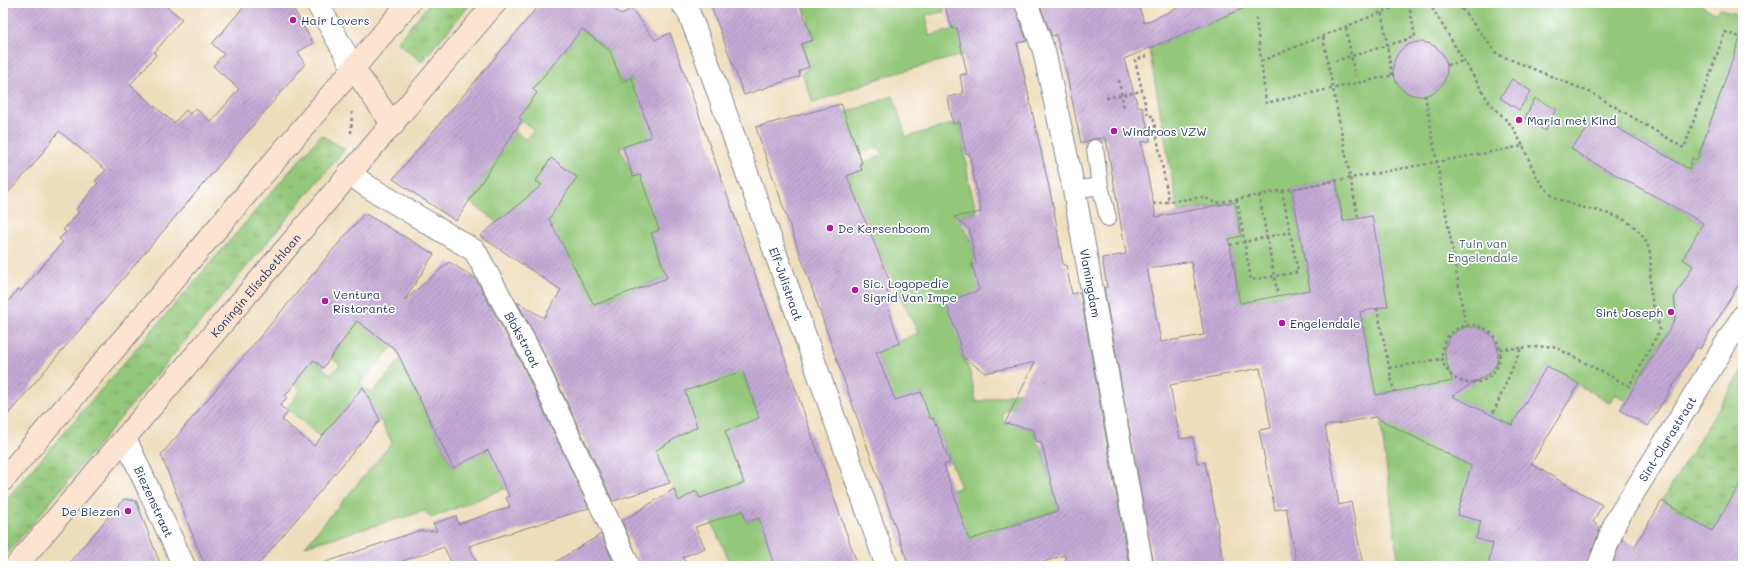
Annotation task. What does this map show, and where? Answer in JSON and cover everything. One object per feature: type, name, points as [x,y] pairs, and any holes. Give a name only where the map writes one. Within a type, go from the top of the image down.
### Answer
[{"type":"main road","points":[[3,480],[409,3]]},
{"type":"main road","name":"Koningin Elisabethlaan","points":[[16,566],[349,173],[393,125],[495,3]]},
{"type":"main road","points":[[354,69],[393,125]]},
{"type":"street","points":[[317,3],[354,69]]},
{"type":"street","name":"Elf-Julistraat","points":[[682,3],[688,11],[701,44],[887,566]]},
{"type":"street","name":"Vlamingdam","points":[[1026,3],[1044,51],[1074,190],[1142,566]]},
{"type":"street","name":"Blokstraat","points":[[349,173],[367,186],[475,251],[530,352],[629,566]]},
{"type":"street","name":"Sint-Clarastraat","points":[[1599,566],[1616,521],[1743,316]]},
{"type":"street","name":"Biezenstraat","points":[[125,438],[184,566]]},
{"type":"lane","points":[[1095,148],[1100,186],[1108,218]]},
{"type":"lane","points":[[1074,190],[1100,186]]},
{"type":"path","points":[[1261,61],[1346,28],[1404,3]]},
{"type":"path","points":[[1335,61],[1415,37],[1409,3]]},
{"type":"path","points":[[1429,3],[1489,102],[1511,125],[1524,146],[1536,175],[1549,193],[1564,202],[1603,211],[1622,219],[1636,230],[1646,241],[1650,255],[1651,293],[1660,330],[1629,386],[1553,346],[1500,349]]},
{"type":"path","points":[[1460,3],[1462,9],[1497,54],[1592,93],[1684,148],[1725,32],[1743,38]]},
{"type":"path","points":[[1256,18],[1266,103],[1393,76],[1382,13]]},
{"type":"path","points":[[1346,28],[1355,76]]},
{"type":"path","points":[[1323,37],[1358,218]]},
{"type":"path","points":[[1147,56],[1135,60],[1148,116],[1153,116],[1169,202]]},
{"type":"path","points":[[1447,65],[1464,61]]},
{"type":"path","points":[[1118,80],[1124,109]]},
{"type":"path","points":[[1106,98],[1142,91]]},
{"type":"path","points":[[1425,95],[1466,326]]},
{"type":"path","points":[[349,173],[352,109]]},
{"type":"path","points":[[1153,204],[1203,197],[1216,203],[1524,146]]},
{"type":"path","points":[[1237,199],[1251,280],[1298,272],[1282,191]]},
{"type":"path","points":[[1258,195],[1278,296]]},
{"type":"path","points":[[1230,245],[1290,232]]},
{"type":"path","points":[[1377,308],[1394,392]]},
{"type":"path","points":[[1466,326],[1481,326],[1490,332],[1497,340],[1500,349],[1500,358],[1492,375],[1476,384],[1466,384],[1450,375],[1444,368],[1441,359],[1445,339],[1452,331],[1466,326]]},
{"type":"path","points":[[1492,416],[1521,348]]},
{"type":"path","points":[[1389,368],[1441,359]]},
{"type":"path","points":[[1475,380],[1476,384]]},
{"type":"green space","points":[[430,3],[471,3],[422,62],[397,42]]},
{"type":"green space","points":[[803,3],[942,3],[944,12],[926,15],[929,36],[966,26],[973,52],[886,76],[813,103],[802,73],[809,67],[801,44],[813,40]]},
{"type":"green space","name":"Tuin van Engelendale","points":[[1250,3],[1701,3],[1702,6],[1715,13],[1720,9],[1743,15],[1743,46],[1734,57],[1697,160],[1692,158],[1689,169],[1601,118],[1594,121],[1579,146],[1574,144],[1572,149],[1708,226],[1696,238],[1683,259],[1693,266],[1674,299],[1676,314],[1671,335],[1667,333],[1643,372],[1671,390],[1653,417],[1615,394],[1609,403],[1547,366],[1512,425],[1429,385],[1376,395],[1336,180],[1292,189],[1310,290],[1240,303],[1229,239],[1241,236],[1235,202],[1178,212],[1149,49]]},
{"type":"green space","points":[[572,21],[613,54],[622,82],[636,77],[657,135],[620,148],[633,177],[651,171],[659,230],[651,233],[662,266],[674,275],[593,305],[516,206],[497,222],[466,199],[491,166],[501,149],[510,128],[526,140],[534,130],[505,108],[523,91],[533,99],[537,93],[533,89],[540,81],[528,72],[563,52],[571,43]]},
{"type":"green space","points":[[893,96],[906,137],[960,122],[969,183],[977,212],[960,216],[960,222],[972,242],[975,259],[972,264],[973,270],[998,264],[957,323],[961,350],[971,375],[976,402],[1022,392],[1024,405],[1013,407],[1002,413],[1004,424],[1015,422],[1016,426],[1034,430],[1036,441],[1042,449],[1058,510],[968,541],[890,511],[961,487],[933,418],[912,425],[906,406],[924,399],[921,392],[872,409],[885,376],[876,352],[918,333],[881,255],[860,205],[843,212],[833,181],[862,170],[860,164],[883,155],[879,147],[859,153],[844,113]]},
{"type":"green space","points":[[321,135],[345,149],[3,559],[3,503]]},
{"type":"green space","points":[[357,321],[395,344],[360,384],[372,393],[400,360],[453,468],[490,449],[509,487],[431,518],[425,511],[305,546],[392,443],[369,398],[359,409],[350,402],[335,421],[343,428],[328,444],[287,408],[301,389],[294,384],[314,360],[331,375],[340,365],[331,357],[348,337],[344,333]]},
{"type":"green space","points":[[740,365],[755,407],[762,405],[769,461],[740,471],[744,483],[743,511],[747,522],[784,509],[787,519],[762,528],[776,566],[732,566],[697,492],[679,501],[667,475],[656,482],[636,445],[681,435],[697,427],[684,391]]},
{"type":"green space","points":[[1743,368],[1743,479],[1712,531],[1662,501]]},
{"type":"green space","points":[[1384,421],[1484,472],[1463,494],[1457,515],[1481,521],[1476,539],[1493,543],[1505,566],[1399,566],[1381,424]]},
{"type":"building","points":[[3,3],[162,3],[182,19],[154,53],[156,55],[130,85],[174,123],[186,110],[190,114],[195,108],[211,122],[239,89],[213,66],[224,54],[212,44],[247,3],[290,3],[313,43],[298,52],[305,64],[3,420],[3,308],[18,289],[21,291],[63,242],[59,239],[66,232],[63,230],[79,212],[76,210],[98,183],[95,181],[106,170],[59,131],[30,169],[3,198]]},
{"type":"building","points":[[541,3],[606,3],[622,15],[631,8],[655,40],[670,33],[858,566],[774,566],[759,518],[746,522],[743,511],[695,527],[705,548],[683,557],[687,566],[641,566],[622,521],[674,489],[679,501],[696,491],[700,498],[744,483],[725,431],[759,418],[743,371],[685,391],[697,427],[655,451],[670,483],[613,501],[541,347],[517,302],[544,318],[561,290],[480,236],[542,185],[536,181],[551,158],[577,177],[549,219],[594,305],[667,278],[651,233],[659,230],[640,175],[633,177],[623,147],[651,137],[632,78],[622,82],[610,51],[582,29],[533,89],[537,93],[519,118],[522,120],[456,221],[393,179]]},
{"type":"building","points":[[710,3],[799,3],[813,40],[801,44],[809,67],[799,71],[800,76],[744,95]]},
{"type":"building","points":[[944,3],[1014,3],[1027,41],[1017,43],[1054,210],[1063,265],[1066,265],[1072,294],[1080,292],[1129,566],[1068,566],[1064,555],[1032,566],[909,566],[761,143],[756,127],[841,104],[862,163],[860,164],[862,170],[847,176],[893,289],[887,291],[892,303],[887,304],[900,343],[876,352],[895,400],[921,392],[930,419],[933,418],[950,463],[944,465],[969,540],[1058,511],[1041,442],[1036,441],[1034,430],[1005,423],[1035,362],[985,373],[962,356],[959,341],[946,302],[979,290],[972,264],[976,263],[969,229],[954,217],[981,212],[969,153],[966,154],[960,122],[953,124],[948,97],[963,94],[960,75],[967,74],[957,28],[952,29]]},
{"type":"building","points":[[1039,3],[1138,3],[1144,23],[1189,3],[1256,3],[1124,59],[1138,107],[1142,106],[1147,125],[1150,141],[1141,142],[1156,217],[1235,202],[1241,236],[1229,239],[1240,303],[1310,290],[1292,189],[1336,180],[1343,221],[1372,216],[1388,306],[1360,312],[1376,395],[1452,381],[1445,356],[1445,346],[1450,337],[1457,331],[1466,327],[1476,327],[1493,337],[1497,346],[1498,356],[1496,365],[1490,373],[1452,396],[1512,425],[1547,366],[1579,384],[1531,464],[1602,505],[1593,522],[1600,527],[1587,566],[1488,565],[1493,543],[1476,539],[1481,521],[1457,515],[1471,466],[1375,417],[1325,426],[1339,505],[1351,502],[1363,566],[1297,566],[1286,508],[1275,510],[1259,430],[1271,428],[1260,368],[1170,385],[1180,439],[1193,437],[1197,463],[1205,462],[1218,526],[1224,566],[1154,566],[1104,288],[1107,287],[1102,258],[1126,254],[1106,138],[1093,139],[1081,143],[1065,66],[1056,35],[1052,36]],"holes":[[[1191,261],[1204,335],[1161,342],[1147,269]]]},
{"type":"building","points":[[1740,38],[1743,39],[1743,277],[1700,349],[1697,347],[1648,426],[1620,410],[1674,322],[1676,313],[1674,298],[1693,266],[1683,259],[1703,223],[1582,156],[1571,148],[1598,117],[1689,169],[1692,158],[1697,160]]},
{"type":"building","points":[[1420,42],[1430,44],[1439,50],[1445,59],[1447,69],[1445,79],[1439,88],[1430,94],[1420,96],[1410,94],[1401,88],[1395,79],[1393,69],[1395,59],[1401,50],[1410,44]]},
{"type":"building","points":[[1512,79],[1531,91],[1519,110],[1500,98]]},
{"type":"building","points":[[1535,98],[1556,109],[1545,131],[1525,118]]},
{"type":"building","points":[[364,213],[434,254],[404,301],[449,262],[475,278],[519,358],[589,508],[469,546],[479,566],[453,566],[444,547],[388,566],[326,566],[326,562],[418,531],[437,531],[433,524],[456,516],[458,524],[510,507],[506,497],[509,496],[488,450],[453,468],[396,350],[357,321],[323,368],[314,360],[285,396],[287,397],[280,406],[288,412],[282,420],[314,446],[363,387],[380,420],[257,566],[205,566],[161,455]]},
{"type":"building","points":[[1743,479],[1743,566],[1612,566],[1622,539],[1635,546],[1662,501],[1712,531]]},
{"type":"building","points":[[124,499],[136,501],[161,566],[66,566]]},
{"type":"building","points":[[601,534],[615,566],[549,566]]},
{"type":"place","name":"Hair Lovers","points":[[293,20]]},
{"type":"place","name":"Maria met Kind","points":[[1519,120]]},
{"type":"place","name":"Windroos VZW","points":[[1114,131]]},
{"type":"place","name":"De Kersenboom","points":[[830,228]]},
{"type":"place","name":"Sic. Logopedie Sigrid Van Impe","points":[[855,290]]},
{"type":"place","name":"Ventura Ristorante","points":[[325,301]]},
{"type":"place","name":"Sint Joseph","points":[[1671,312]]},
{"type":"place","name":"Engelendale","points":[[1282,323]]},
{"type":"place","name":"De Biezen","points":[[128,511]]}]
